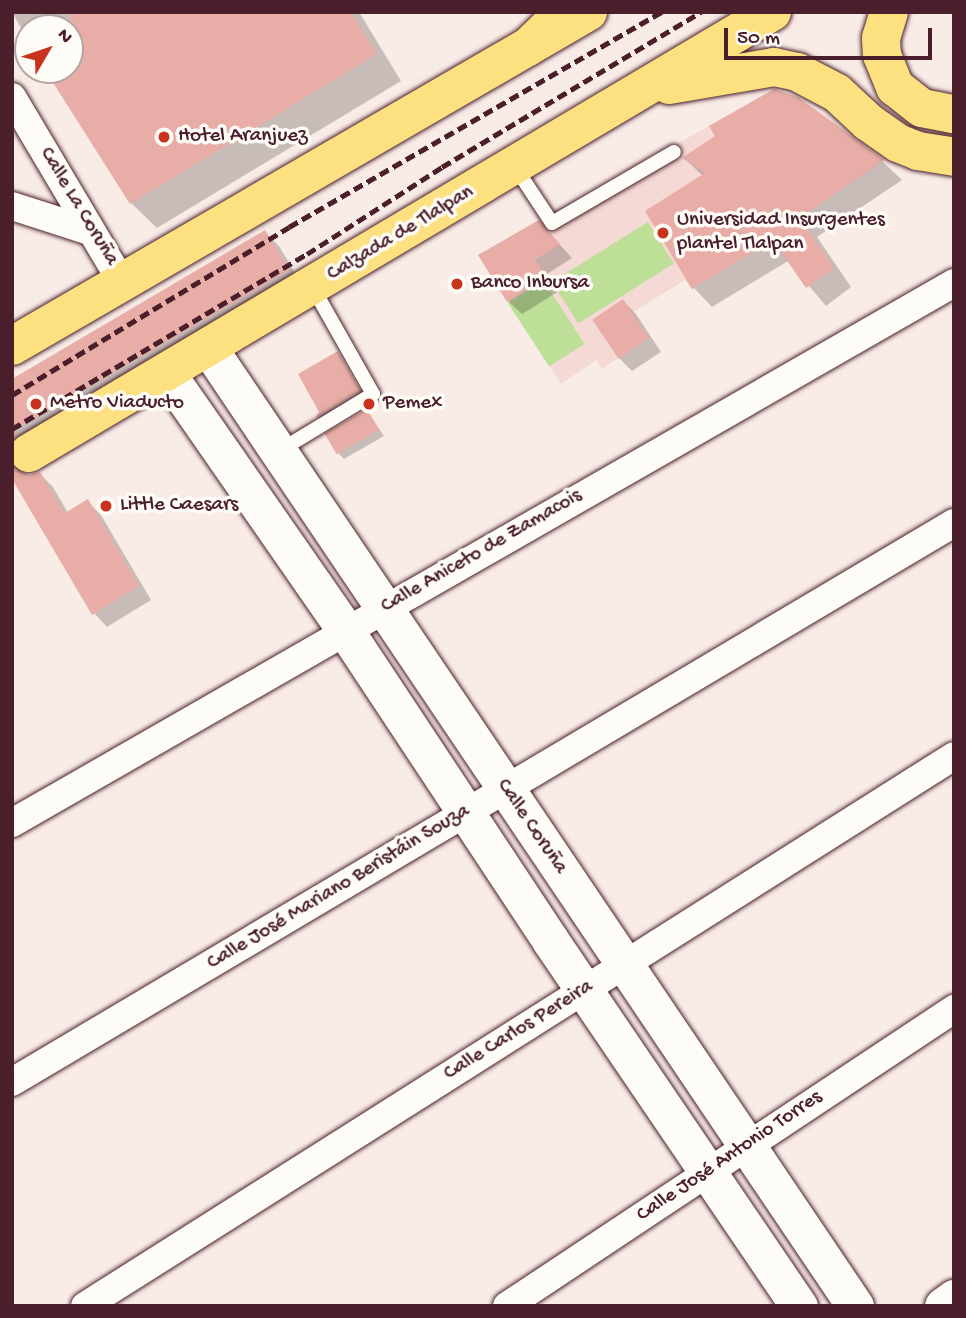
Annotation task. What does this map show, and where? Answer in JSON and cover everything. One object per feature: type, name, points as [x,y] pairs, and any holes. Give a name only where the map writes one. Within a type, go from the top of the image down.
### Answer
[{"type":"highway","points":[[528,47],[565,12]]},
{"type":"highway","points":[[12,346],[588,12]]},
{"type":"highway","name":"Calzada de Tlalpan","points":[[29,453],[772,12]]},
{"type":"highway","points":[[889,12],[881,38],[882,55],[895,87],[922,108],[954,114]]},
{"type":"highway","points":[[643,90],[774,67],[818,81],[898,143],[929,153],[954,157]]},
{"type":"street","name":"Calle La Coruña","points":[[12,96],[122,282]]},
{"type":"street","points":[[12,206],[90,231]]},
{"type":"street","name":"Calle Aniceto de Zamacois","points":[[12,823],[954,283]]},
{"type":"street","name":"Calle Coruña","points":[[208,347],[855,1306]]},
{"type":"street","points":[[166,372],[345,630],[584,990],[799,1306]]},
{"type":"street","name":"Calle José Mariano Beristáin Souza","points":[[12,1082],[954,523]]},
{"type":"street","name":"Calle Carlos Pereira","points":[[85,1306],[954,756]]},
{"type":"street","name":"Calle José Antonio Torres","points":[[507,1306],[954,1009]]},
{"type":"street","points":[[943,1306],[954,1298]]},
{"type":"lane","points":[[515,166],[552,223],[674,152]]},
{"type":"lane","points":[[278,452],[373,394],[312,286]]},
{"type":"shaded area","name":"Universidad Insurgentes plantel Tlalpan","points":[[775,89],[794,95],[888,158],[800,218],[834,268],[806,288],[772,240],[692,289],[685,280],[633,312],[649,338],[602,369],[596,360],[561,384],[478,255]]},
{"type":"green space","points":[[648,222],[674,264],[578,323],[552,282]]},
{"type":"green space","points":[[543,280],[584,344],[549,367],[508,303]]},
{"type":"building","name":"Hotel Aranjuez","points":[[351,12],[377,54],[130,204],[54,84],[84,84],[84,14],[70,14]]},
{"type":"building","points":[[774,89],[799,98],[884,160],[800,218],[834,268],[806,288],[773,240],[692,289],[645,211],[705,173],[682,158],[715,136],[709,126]]},
{"type":"building","points":[[539,220],[560,244],[535,260],[547,277],[507,302],[478,255]]},
{"type":"building","name":"Metro Viaducto","points":[[265,230],[289,270],[15,430],[18,434],[12,440],[12,379]]},
{"type":"building","points":[[623,299],[649,338],[619,359],[592,320]]},
{"type":"building","points":[[338,351],[360,390],[315,418],[319,412],[298,374]]},
{"type":"building","points":[[367,409],[379,430],[337,454],[325,433]]},
{"type":"building","points":[[12,466],[29,475],[40,472],[65,513],[88,499],[139,586],[92,615],[12,479]]},
{"type":"railway","points":[[12,395],[289,227],[662,12]]},
{"type":"railway","points":[[12,429],[307,254],[442,167],[701,12]]},
{"type":"place","name":"Hotel Aranjuez","points":[[164,137]]},
{"type":"place","name":"Universidad Insurgentes plantel Tlalpan","points":[[663,233]]},
{"type":"place","name":"Banco Inbursa","points":[[457,284]]},
{"type":"place","name":"Metro Viaducto","points":[[36,404]]},
{"type":"place","name":"Pemex","points":[[369,404]]},
{"type":"place","name":"Little Caesars","points":[[106,506]]}]
